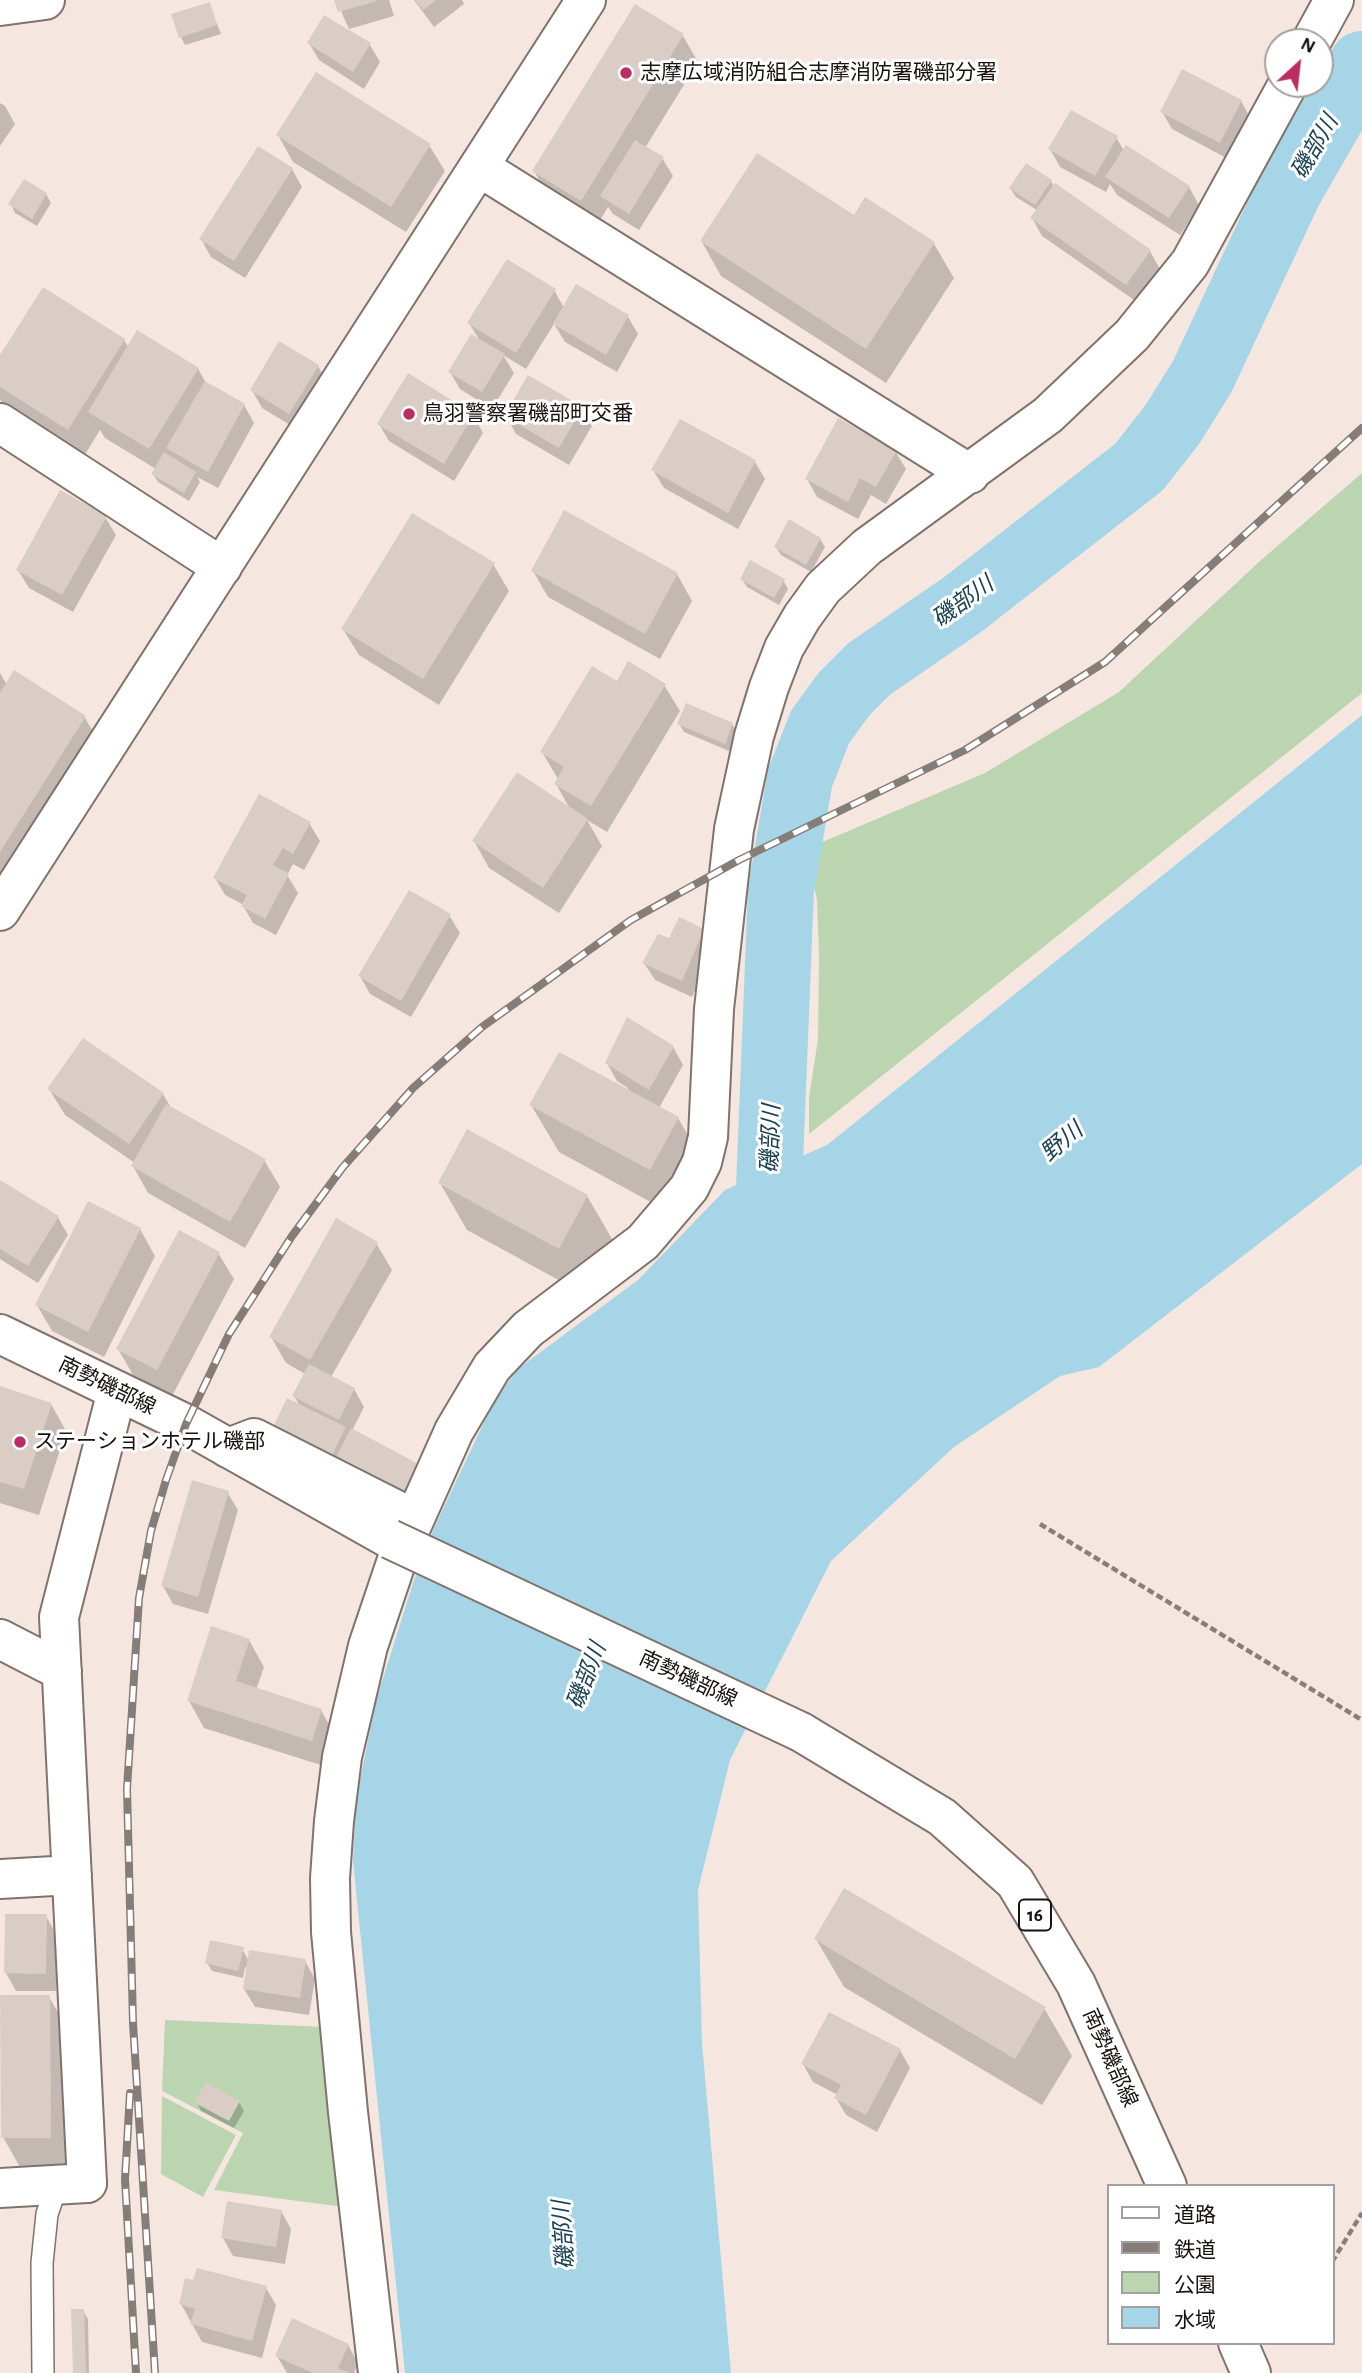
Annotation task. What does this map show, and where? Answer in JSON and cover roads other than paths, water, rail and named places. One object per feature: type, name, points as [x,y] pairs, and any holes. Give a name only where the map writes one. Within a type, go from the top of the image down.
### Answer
[{"type":"street","points":[[0,6],[45,0]]},
{"type":"street","points":[[0,911],[586,0]]},
{"type":"street","points":[[1319,28],[1334,0]]},
{"type":"street","points":[[378,2373],[343,2057],[331,1932],[330,1878],[342,1757],[356,1690],[402,1529],[454,1431],[492,1367],[528,1329],[643,1242],[690,1188],[702,1162],[708,1137],[714,1009],[734,829],[754,736],[784,648],[823,587],[867,547],[1048,415],[1132,335],[1190,263],[1280,98]]},
{"type":"street","points":[[479,167],[970,474]]},
{"type":"street","points":[[0,423],[222,567]]},
{"type":"street","name":"南勢磯部線","points":[[0,1335],[228,1448],[402,1529],[801,1732],[942,1817],[1015,1882],[1076,1984],[1166,2184]]},
{"type":"street","points":[[0,2188],[72,2184],[72,1875],[59,1617],[117,1391]]},
{"type":"street","points":[[0,1639],[62,1671]]},
{"type":"street","points":[[0,1879],[72,1875]]},
{"type":"street","points":[[1239,2345],[1251,2373]]},
{"type":"lane","points":[[43,2373],[42,2263],[47,2214],[72,2184]]},
{"type":"water","name":"野川","points":[[1362,715],[1362,1164],[1099,1367],[1060,1376],[954,1447],[831,1561],[730,1760],[698,1890],[702,2043],[731,2373],[405,2373],[353,1861],[356,1800],[376,1701],[413,1583],[434,1528],[495,1399],[519,1368],[638,1280],[725,1190],[827,1145]]},
{"type":"waterway","name":"磯部川","points":[[766,1262],[781,890],[800,778],[820,727],[844,694],[869,669],[962,605],[1139,467],[1172,425],[1202,377],[1289,191],[1362,64]]},
{"type":"railway","points":[[155,2373],[133,2023],[127,1789],[139,1598],[151,1531],[166,1480],[186,1424],[229,1334],[292,1236],[343,1167],[413,1088],[482,1027],[631,920],[739,860],[965,750],[1105,662],[1362,428]]},
{"type":"railway","points":[[130,2093],[125,2179],[136,2373]]},
{"type":"place","name":"志摩広域消防組合志摩消防署磯部分署","points":[[626,73]]},
{"type":"place","name":"鳥羽警察署磯部町交番","points":[[409,414]]},
{"type":"place","name":"ステーションホテル磯部","points":[[20,1442]]}]
